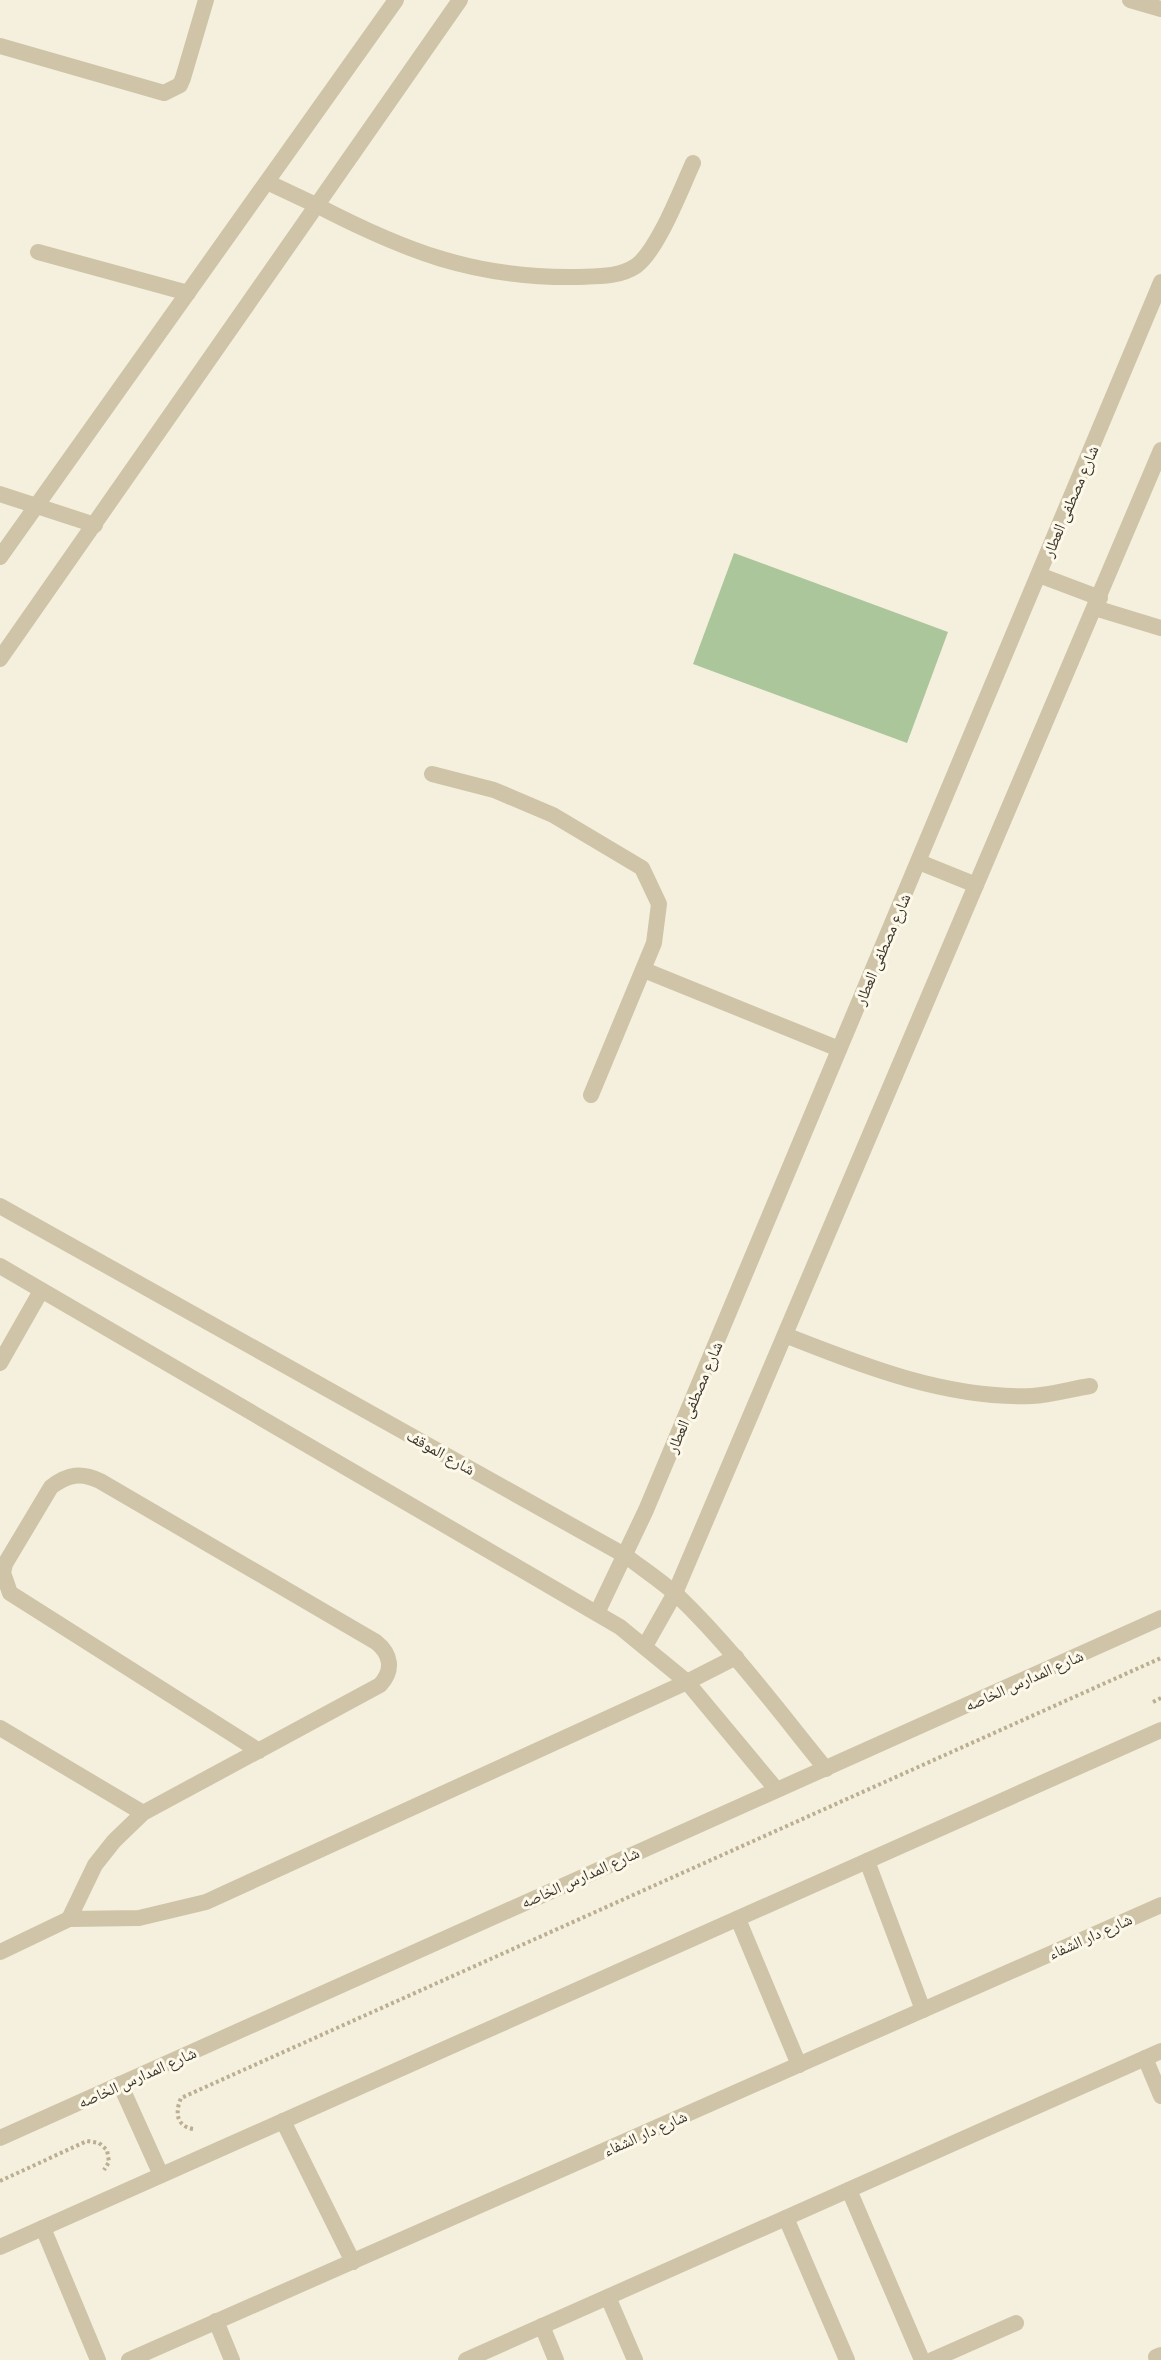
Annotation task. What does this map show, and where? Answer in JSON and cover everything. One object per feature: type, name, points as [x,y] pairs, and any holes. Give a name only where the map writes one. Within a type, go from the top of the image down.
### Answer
[{"type":"street","points":[[0,46],[164,93],[180,85],[206,0]]},
{"type":"street","points":[[0,557],[396,0]]},
{"type":"street","points":[[0,659],[96,525],[460,0]]},
{"type":"street","points":[[1130,0],[1161,9]]},
{"type":"street","points":[[267,182],[412,250],[473,269],[536,277],[618,274],[636,266],[650,252],[693,163]]},
{"type":"street","points":[[38,252],[188,293]]},
{"type":"street","name":"شارع مصطفى العطار","points":[[597,1613],[626,1556],[1161,282]]},
{"type":"street","points":[[645,1646],[675,1593],[1161,450]]},
{"type":"street","points":[[0,494],[96,525]]},
{"type":"street","points":[[1039,575],[1097,603],[1161,628]]},
{"type":"street","points":[[432,774],[494,790],[553,815],[642,868],[659,904],[654,943],[591,1095]]},
{"type":"street","points":[[919,862],[976,885]]},
{"type":"street","points":[[644,970],[839,1049]]},
{"type":"street","name":"شارع الموقف","points":[[0,1206],[626,1556],[675,1593],[736,1657],[826,1769]]},
{"type":"street","points":[[0,1266],[597,1613],[645,1646],[687,1682],[776,1789]]},
{"type":"street","points":[[0,1363],[41,1291]]},
{"type":"street","points":[[785,1335],[920,1382],[976,1394],[1034,1396],[1090,1386]]},
{"type":"street","points":[[69,1919],[95,1866],[114,1841],[143,1813],[259,1751],[380,1685],[389,1671],[387,1654],[382,1647],[100,1481],[87,1475],[73,1474],[61,1479],[51,1487],[5,1564],[3,1573],[10,1593],[259,1751]]},
{"type":"street","name":"شارع المدارس الخاصه","points":[[0,2138],[1161,1618]]},
{"type":"street","points":[[0,1952],[69,1919],[139,1918],[206,1902],[687,1682],[736,1657]]},
{"type":"street","points":[[0,1728],[143,1813]]},
{"type":"street","points":[[0,2247],[1161,1730]]},
{"type":"street","points":[[867,1861],[923,2010]]},
{"type":"street","name":"شارع دار الشفاء","points":[[129,2360],[1161,1905]]},
{"type":"street","points":[[738,1919],[799,2065]]},
{"type":"street","points":[[466,2360],[1161,2051]]},
{"type":"street","points":[[1145,2058],[1161,2096]]},
{"type":"street","points":[[120,2084],[161,2175]]},
{"type":"street","points":[[283,2121],[353,2262]]},
{"type":"street","points":[[849,2190],[922,2360]]},
{"type":"street","points":[[786,2218],[847,2360]]},
{"type":"street","points":[[43,2228],[98,2360]]},
{"type":"street","points":[[608,2297],[635,2360]]},
{"type":"street","points":[[216,2321],[232,2360]]},
{"type":"street","points":[[932,2360],[1016,2323]]},
{"type":"street","points":[[542,2326],[556,2360]]},
{"type":"path","points":[[198,2130],[187,2128],[178,2120],[176,2109],[181,2098],[1161,1659]]},
{"type":"path","points":[[1150,1703],[1161,1698]]},
{"type":"path","points":[[0,2181],[87,2141],[99,2143],[107,2150],[109,2162],[104,2171]]},
{"type":"green space","points":[[734,553],[948,632],[907,743],[693,664]]}]
